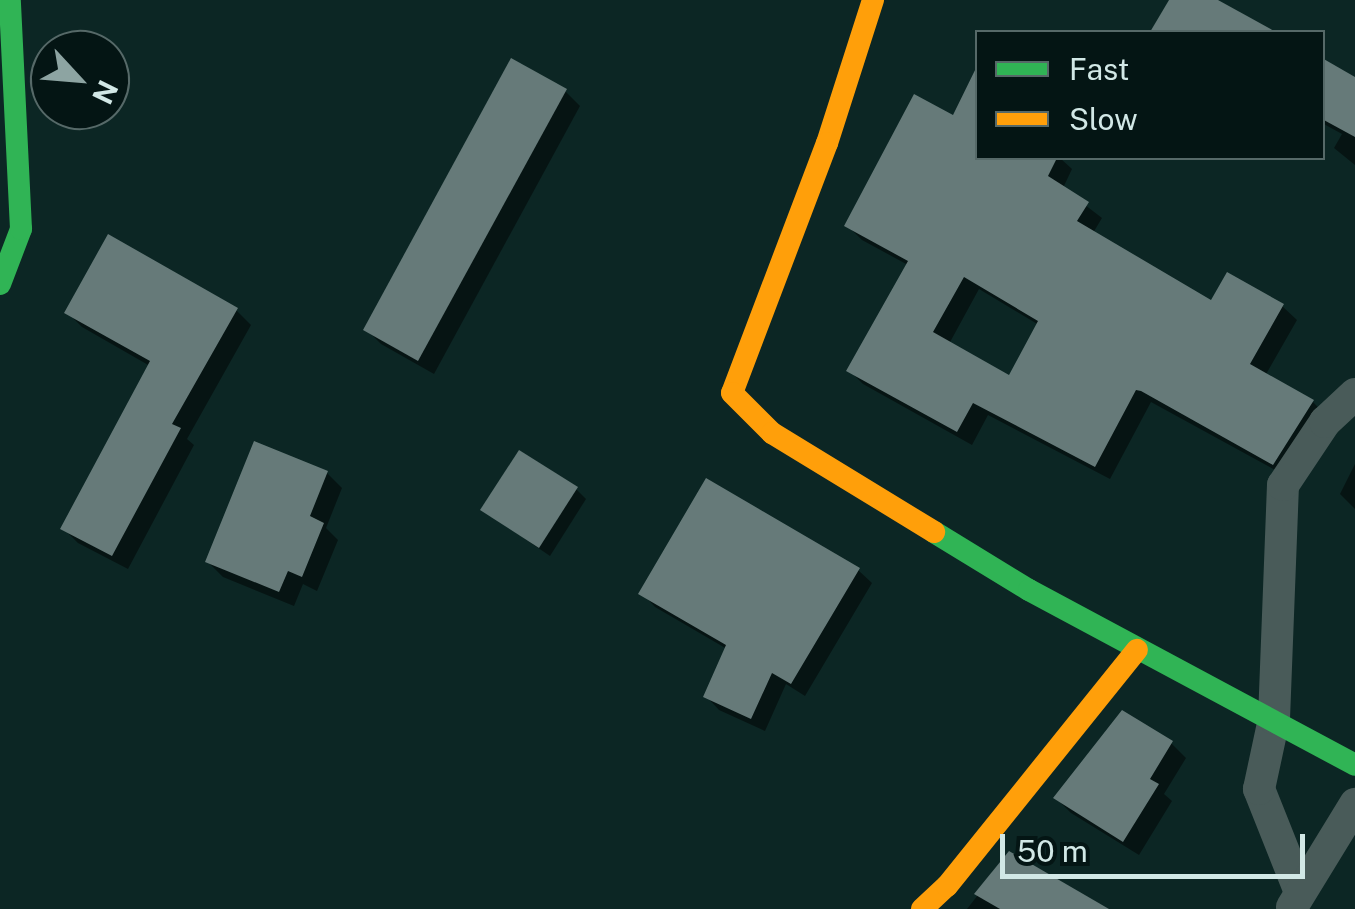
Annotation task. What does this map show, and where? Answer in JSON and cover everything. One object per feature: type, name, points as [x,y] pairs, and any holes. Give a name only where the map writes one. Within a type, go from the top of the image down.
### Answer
[{"type":"street","points":[[0,284],[22,229],[10,0]]},
{"type":"street","points":[[873,0],[828,143],[732,394],[772,433],[1137,650],[1355,765]]},
{"type":"street","points":[[1296,901],[1259,789],[1274,719],[1283,485],[1325,422],[1355,394]]},
{"type":"street","points":[[922,909],[946,886],[1137,650]]},
{"type":"street","points":[[1296,901],[1355,804]]},
{"type":"building","points":[[1169,0],[1218,0],[1272,30],[1151,30]]},
{"type":"building","points":[[511,58],[567,89],[418,361],[363,330]]},
{"type":"building","points":[[1325,60],[1355,77],[1355,137],[1325,121]]},
{"type":"building","points":[[975,70],[975,160],[1056,160],[1048,176],[1089,202],[1077,221],[1211,300],[1227,272],[1284,304],[1250,364],[1314,400],[1273,465],[1141,391],[1136,390],[1095,467],[973,403],[957,432],[846,371],[908,261],[844,226],[914,94],[953,115]],"holes":[[[964,277],[1038,321],[1009,375],[933,332]]]},
{"type":"building","points":[[108,234],[238,308],[172,424],[181,428],[112,556],[60,529],[150,361],[64,313]]},
{"type":"building","points":[[254,441],[328,471],[310,516],[324,523],[302,577],[288,571],[279,592],[205,562]]},
{"type":"building","points":[[519,450],[578,487],[539,548],[480,510]]},
{"type":"building","points":[[706,478],[860,568],[791,684],[772,673],[751,719],[703,697],[726,645],[638,594]]},
{"type":"building","points":[[1122,710],[1173,741],[1150,779],[1159,784],[1123,842],[1053,798]]},
{"type":"building","points":[[1009,851],[1109,909],[1000,909],[974,894]]},
{"type":"traffic: fast","points":[[0,284],[21,229],[10,0]]},
{"type":"traffic: fast","points":[[934,532],[1029,590],[1355,765]]},
{"type":"traffic: slow","points":[[873,0],[827,143],[732,393],[772,433],[934,532]]},
{"type":"traffic: slow","points":[[922,909],[947,886],[1137,650]]}]
